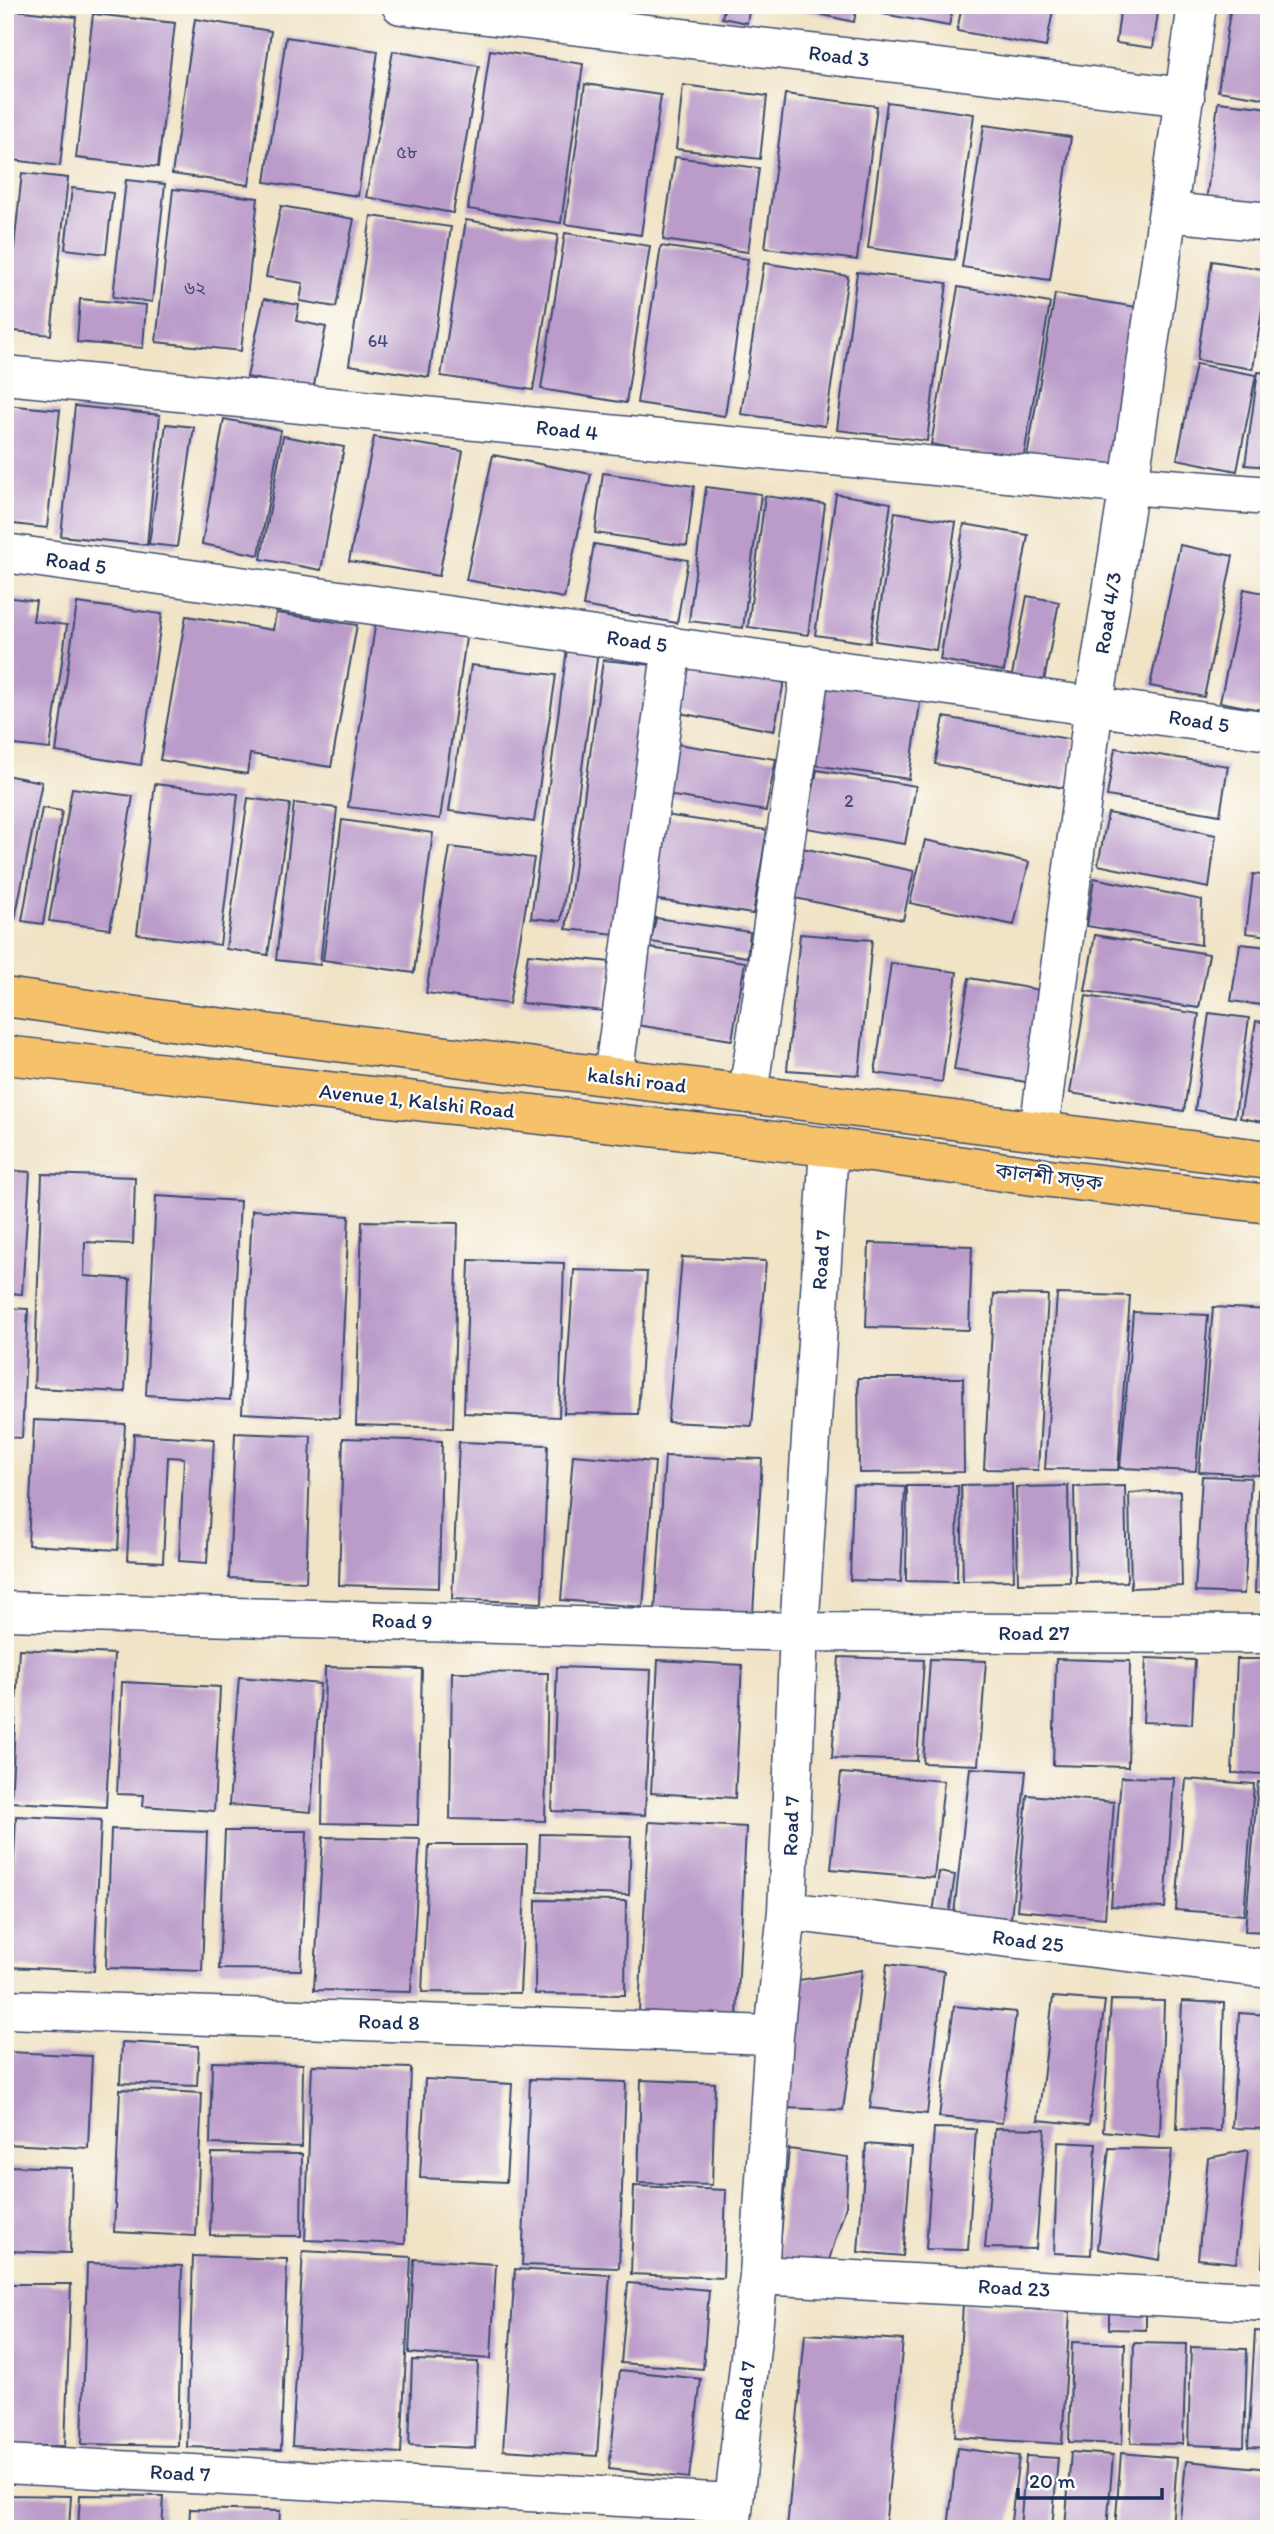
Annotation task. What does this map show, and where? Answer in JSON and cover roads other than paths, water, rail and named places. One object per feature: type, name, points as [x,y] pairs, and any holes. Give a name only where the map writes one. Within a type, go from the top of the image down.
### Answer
[{"type":"main road","name":"kalshi road","points":[[5,997],[178,1022],[1269,1160]]},
{"type":"main road","name":"Avenue 1, Kalshi Road","points":[[5,1055],[829,1147]]},
{"type":"main road","name":"কালশী সড়ক","points":[[829,1147],[1033,1176],[1269,1204]]},
{"type":"street","name":"Road 3","points":[[401,5],[1185,97]]},
{"type":"street","points":[[1185,97],[1197,5]]},
{"type":"street","name":"Road 4/3","points":[[1039,1131],[1094,705],[1185,97]]},
{"type":"street","points":[[1168,212],[1269,222]]},
{"type":"street","name":"Road 4","points":[[5,375],[1129,485],[1269,496]]},
{"type":"street","name":"Road 5","points":[[5,553],[1269,731]]},
{"type":"street","points":[[612,1077],[672,646]]},
{"type":"street","points":[[748,1094],[811,665]]},
{"type":"street","name":"Road 7","points":[[5,2464],[732,2516],[759,2275],[774,2035],[787,1911],[799,1632],[829,1147]]},
{"type":"street","name":"Road 9","points":[[5,1611],[799,1632]]},
{"type":"street","name":"Road 27","points":[[799,1632],[1269,1634]]},
{"type":"street","name":"Road 25","points":[[787,1911],[1269,1969]]},
{"type":"street","name":"Road 8","points":[[5,2009],[774,2035]]},
{"type":"street","name":"Road 23","points":[[759,2275],[1269,2302]]}]
